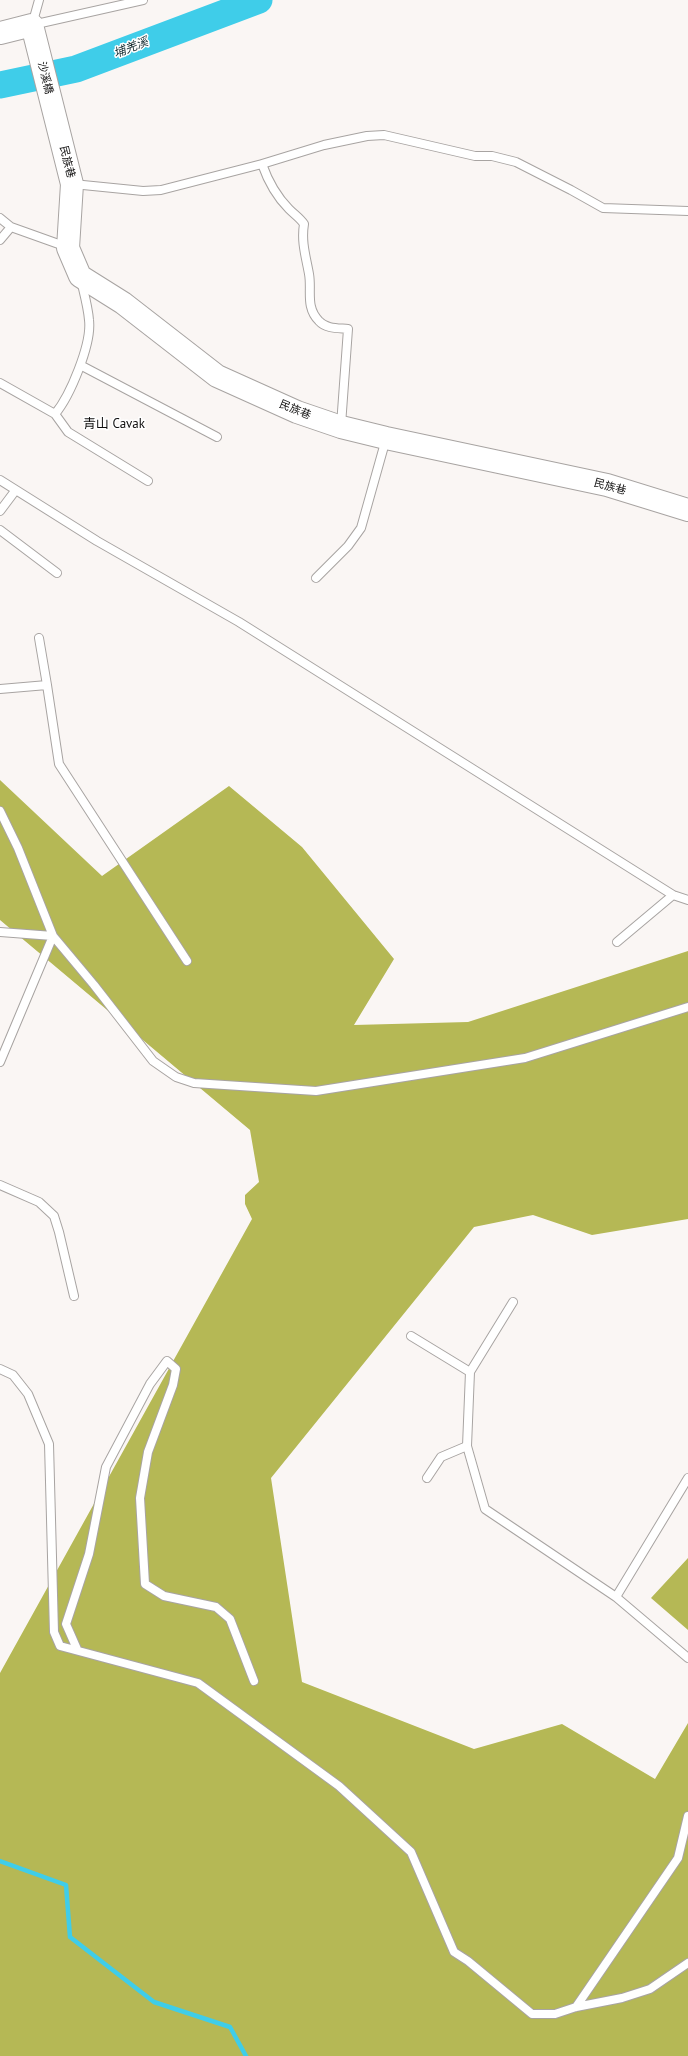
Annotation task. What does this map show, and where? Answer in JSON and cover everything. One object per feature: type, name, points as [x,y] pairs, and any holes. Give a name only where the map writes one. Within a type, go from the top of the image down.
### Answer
[{"type":"street","points":[[0,33],[32,25]]},
{"type":"street","name":"沙溪橋","points":[[32,25],[58,130]]},
{"type":"street","name":"民族巷","points":[[58,130],[72,184],[68,248],[80,276],[123,303],[217,376],[297,412],[341,427],[607,485],[688,510]]},
{"type":"lane","points":[[39,0],[32,25],[143,0]]},
{"type":"lane","points":[[72,184],[143,191],[161,190],[262,164],[324,145],[367,136],[384,135],[475,156],[492,156],[516,162],[572,190],[603,208],[688,211]]},
{"type":"lane","points":[[262,164],[269,184],[289,209],[298,216],[304,224],[302,237],[309,275],[309,300],[313,313],[319,322],[327,327],[348,329],[341,427]]},
{"type":"lane","points":[[0,218],[11,227],[68,248]]},
{"type":"lane","points":[[0,240],[11,227]]},
{"type":"lane","points":[[56,414],[65,403],[73,381],[82,366],[90,322],[80,276]]},
{"type":"lane","points":[[82,366],[217,437]]},
{"type":"lane","points":[[0,383],[56,414],[68,432],[148,481]]},
{"type":"lane","points":[[316,578],[348,546],[361,528],[386,438]]},
{"type":"lane","points":[[0,480],[15,491],[96,541],[239,622],[674,895],[688,900]]},
{"type":"lane","points":[[0,511],[15,491]]},
{"type":"lane","points":[[0,530],[57,573]]},
{"type":"lane","points":[[39,638],[59,764],[187,961]]},
{"type":"lane","points":[[0,690],[47,685]]},
{"type":"lane","points":[[0,811],[18,848],[53,936],[153,1061],[176,1077],[194,1082],[316,1091],[525,1058],[688,1007]]},
{"type":"lane","points":[[617,942],[674,895]]},
{"type":"lane","points":[[0,932],[53,936]]},
{"type":"lane","points":[[0,1062],[53,936]]},
{"type":"lane","points":[[0,1185],[39,1202],[54,1216],[74,1296]]},
{"type":"lane","points":[[513,1302],[470,1372],[467,1446],[484,1510],[616,1597],[688,1658]]},
{"type":"lane","points":[[412,1336],[470,1372]]},
{"type":"lane","points":[[77,1650],[66,1624],[89,1554],[106,1467],[150,1384],[166,1361],[176,1369],[173,1385],[148,1452],[140,1498],[145,1584],[164,1596],[216,1607],[230,1619],[254,1681]]},
{"type":"lane","points":[[0,1369],[13,1376],[28,1394],[49,1444],[54,1632],[60,1646],[198,1683],[339,1786],[411,1852],[454,1952],[468,1961],[532,2014],[555,2014],[576,2007],[622,1998],[650,1989],[688,1963]]},
{"type":"lane","points":[[427,1478],[441,1457],[467,1446]]},
{"type":"lane","points":[[616,1597],[688,1478]]},
{"type":"lane","points":[[576,2007],[678,1858],[688,1816]]},
{"type":"shaded area","points":[[0,780],[102,876],[229,786],[302,847],[394,959],[354,1025],[468,1022],[688,951],[688,1219],[592,1235],[533,1215],[474,1227],[271,1478],[302,1682],[474,1749],[562,1724],[655,1779],[688,1723],[688,2056],[0,2056],[0,1673],[252,1219],[245,1204],[245,1195],[259,1182],[250,1130],[0,920]]},
{"type":"shaded area","points":[[688,1558],[688,1630],[651,1598]]},
{"type":"waterway","name":"埔羌溪","points":[[0,85],[76,69],[259,0]]},
{"type":"waterway","points":[[0,1861],[66,1885],[70,1937],[154,2002],[230,2027],[246,2056]]},
{"type":"district","name":"青山 Cavak","points":[[114,424]]}]
